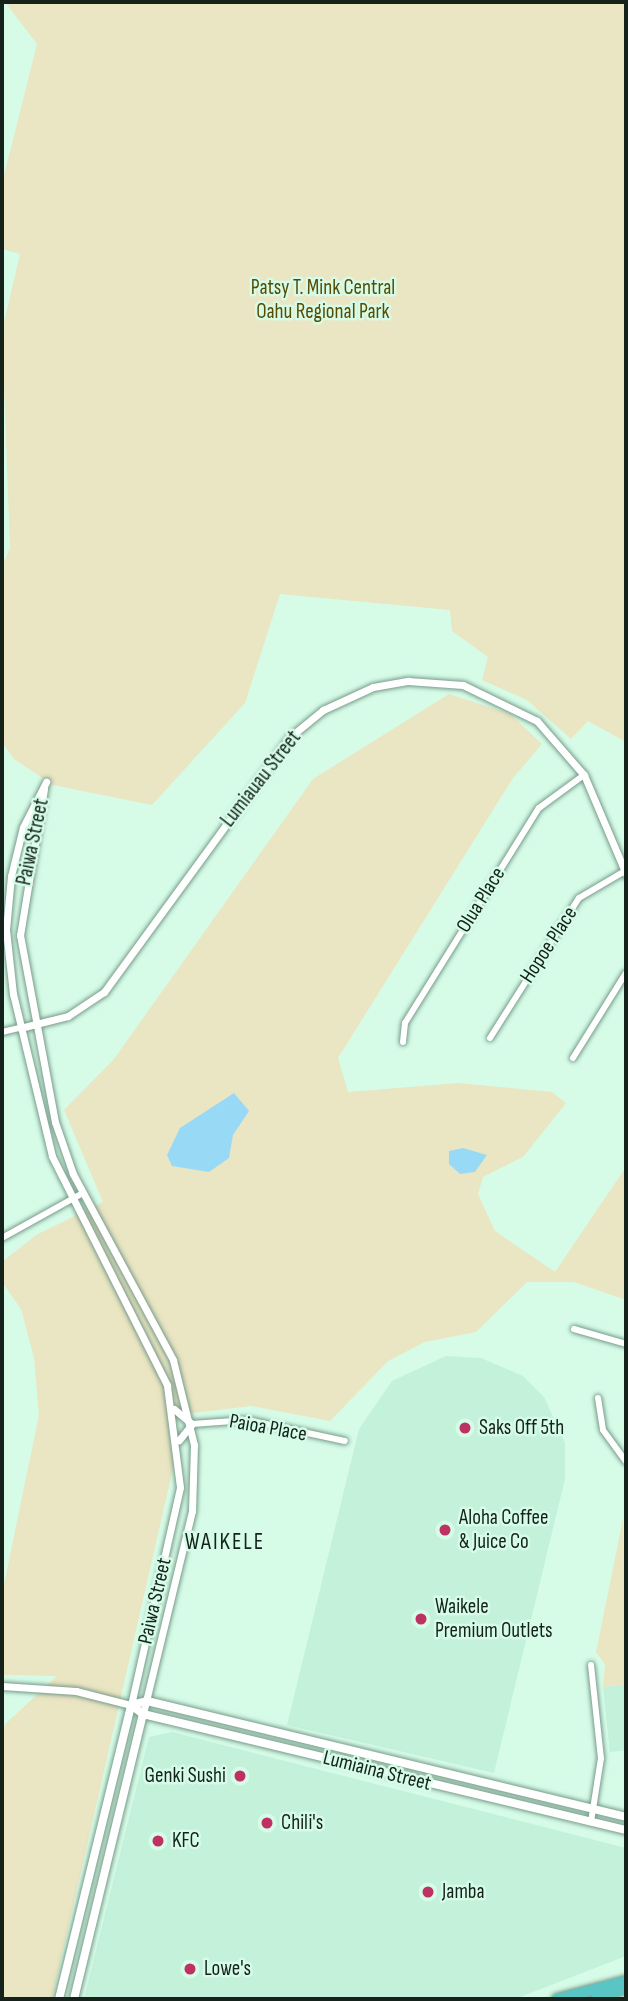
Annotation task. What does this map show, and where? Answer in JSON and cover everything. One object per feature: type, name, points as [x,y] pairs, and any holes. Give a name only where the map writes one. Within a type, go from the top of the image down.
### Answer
[{"type":"highway","points":[[557,1999],[626,1981]]},
{"type":"highway","points":[[595,1999],[626,1987]]},
{"type":"main road","name":"Lumiaina Street","points":[[131,1705],[147,1701],[626,1817]]},
{"type":"main road","name":"Lumiaina Street","points":[[131,1705],[144,1714],[626,1830]]},
{"type":"main road","name":"Paiwa Street","points":[[60,1999],[131,1705]]},
{"type":"main road","name":"Paiwa Street","points":[[74,1999],[144,1714]]},
{"type":"street","name":"Lumiauau Street","points":[[2,1032],[33,1026],[82,1009],[112,984],[278,752],[337,702],[408,681],[483,691],[537,721],[584,775],[626,872]]},
{"type":"street","name":"Olua Place","points":[[403,1042],[405,1023],[539,808],[584,775]]},
{"type":"street","name":"Paiwa Street","points":[[131,1705],[176,1511],[179,1440],[174,1409],[155,1355],[72,1200],[45,1135],[20,1028],[9,970],[8,900],[23,827],[46,782],[20,918],[33,1026],[58,1133],[83,1194],[162,1337],[191,1423],[192,1511],[144,1714]]},
{"type":"street","name":"Hopoe Place","points":[[490,1038],[579,898],[626,872]]},
{"type":"street","points":[[573,1058],[626,973]]},
{"type":"street","points":[[2,1238],[83,1194]]},
{"type":"street","points":[[574,1329],[626,1344]]},
{"type":"street","points":[[598,1398],[603,1430],[626,1462]]},
{"type":"street","points":[[174,1409],[191,1423],[179,1440]]},
{"type":"street","name":"Paioa Place","points":[[191,1423],[247,1420],[345,1441]]},
{"type":"street","points":[[591,1665],[601,1758],[591,1822]]},
{"type":"street","name":"Lumiaina Street","points":[[2,1686],[76,1691],[131,1705]]},
{"type":"shaded area","name":"Waikele Premium Outlets","points":[[446,1356],[481,1358],[523,1376],[544,1397],[565,1443],[565,1479],[494,1773],[287,1725],[359,1429],[392,1381]]},
{"type":"shaded area","points":[[626,1684],[626,1750],[610,1752],[603,1687]]},
{"type":"shaded area","points":[[172,1732],[626,1848],[626,1956],[515,1999],[84,1999],[149,1737]]},
{"type":"green space","name":"Patsy T. Mink Central Oahu Regional Park","points":[[5,2],[626,2],[626,742],[588,721],[571,739],[527,700],[482,680],[488,657],[452,631],[450,610],[280,594],[245,703],[152,805],[53,785],[14,759],[2,742],[2,567],[10,548],[2,331],[20,254],[2,249],[2,183],[37,44]]},
{"type":"green space","points":[[449,694],[510,714],[542,744],[513,778],[338,1058],[348,1092],[458,1083],[552,1092],[566,1103],[523,1157],[483,1177],[478,1194],[495,1231],[555,1272],[626,1167],[626,1300],[574,1282],[527,1282],[476,1332],[425,1342],[388,1361],[330,1421],[251,1406],[168,1416],[174,1464],[52,1999],[2,1999],[2,1727],[57,1676],[4,1675],[2,1666],[2,1594],[39,1415],[34,1358],[21,1309],[2,1282],[2,1262],[36,1235],[103,1202],[64,1110],[114,1059],[313,779]]},
{"type":"green space","points":[[623,1519],[626,1684],[603,1687],[605,1664],[596,1652]]},
{"type":"water","points":[[234,1093],[249,1111],[233,1135],[229,1158],[209,1172],[172,1166],[167,1155],[180,1128]]},
{"type":"water","points":[[463,1148],[487,1155],[475,1172],[460,1174],[449,1164],[449,1151]]},
{"type":"place","name":"Saks Off 5th","points":[[465,1428]]},
{"type":"place","name":"Aloha Coffee & Juice Co","points":[[445,1530]]},
{"type":"place","name":"Waikele Premium Outlets","points":[[421,1619]]},
{"type":"place","name":"Genki Sushi","points":[[240,1776]]},
{"type":"place","name":"Chili's","points":[[267,1823]]},
{"type":"place","name":"KFC","points":[[158,1841]]},
{"type":"place","name":"Jamba","points":[[428,1892]]},
{"type":"place","name":"Lowe's","points":[[190,1969]]},
{"type":"district","name":"WAIKELE","points":[[225,1542]]}]
